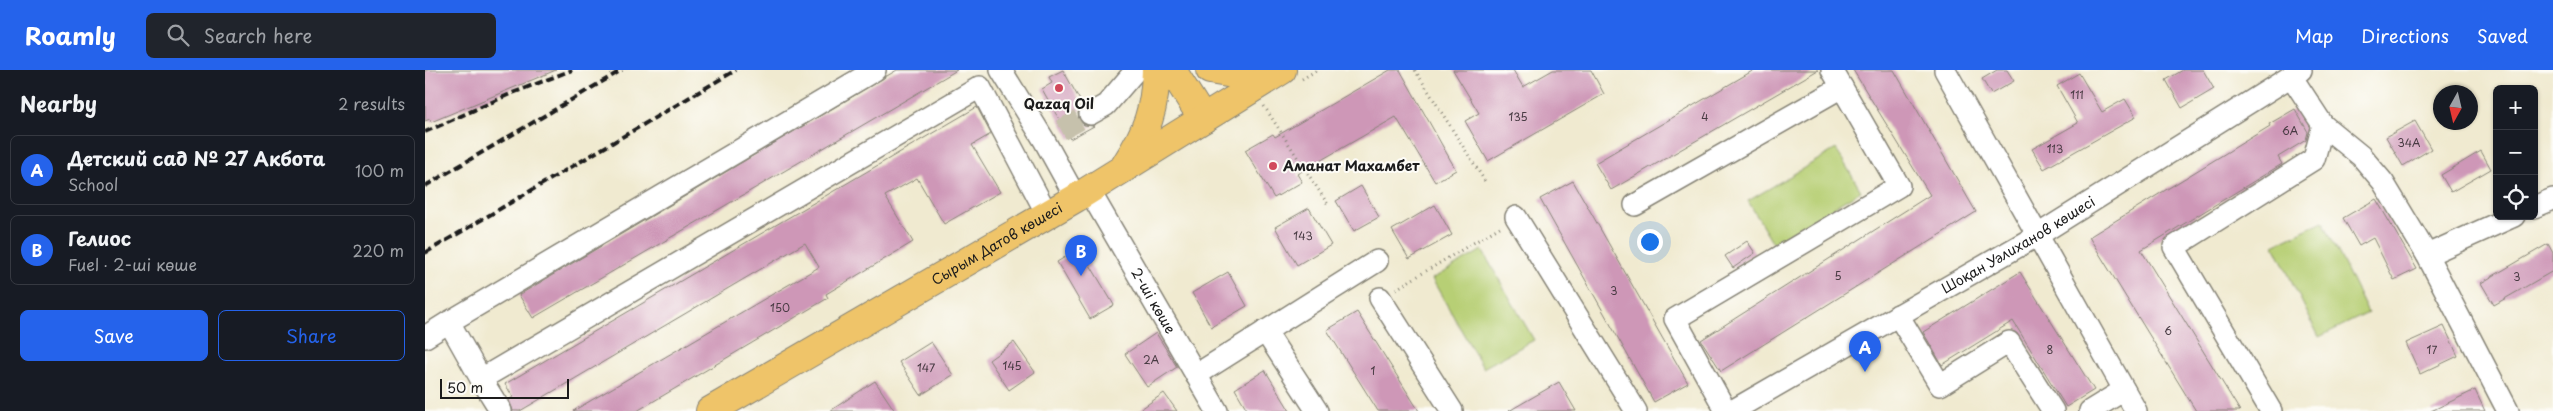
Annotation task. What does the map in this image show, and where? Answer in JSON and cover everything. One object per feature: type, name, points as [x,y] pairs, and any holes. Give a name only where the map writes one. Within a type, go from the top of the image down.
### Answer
[{"type":"main road","points":[[1123,168],[1143,137],[1152,115],[1156,70]]},
{"type":"main road","points":[[1172,70],[1203,119]]},
{"type":"main road","points":[[1210,70],[1245,76],[1279,72]]},
{"type":"main road","name":"Сырым Датов көшесі","points":[[710,411],[1082,194],[1279,72]]},
{"type":"street","points":[[425,337],[875,70]]},
{"type":"street","name":"2-ші көше","points":[[1001,70],[1052,135],[1082,194],[1217,411]]},
{"type":"street","points":[[1090,114],[1106,105],[1135,70]]},
{"type":"street","points":[[1945,70],[2136,411]]},
{"type":"street","points":[[2296,73],[2323,125],[2361,156],[2383,182],[2427,255],[2508,411]]},
{"type":"street","name":"Шоқан Уәлиханов көшесі","points":[[1732,411],[2038,235],[2296,73]]},
{"type":"street","points":[[481,379],[976,78],[1047,214]]},
{"type":"street","points":[[1635,205],[1837,79],[1899,186],[1675,319],[1726,411]]},
{"type":"street","points":[[2271,411],[2174,247],[2314,159],[2323,125]]},
{"type":"street","points":[[2538,205],[2553,199]]},
{"type":"street","points":[[1515,217],[1636,411]]},
{"type":"street","points":[[2427,255],[2505,220]]},
{"type":"street","points":[[1196,375],[1377,261]]},
{"type":"street","points":[[1380,298],[1452,411]]},
{"type":"street","points":[[1898,315],[1941,385],[2009,342],[2053,411]]},
{"type":"street","points":[[449,322],[501,411]]},
{"type":"street","points":[[1265,331],[1317,411]]},
{"type":"street","points":[[2090,411],[2124,390]]},
{"type":"path","points":[[1415,70],[1486,183]]},
{"type":"path","points":[[1262,104],[1329,206]]},
{"type":"path","points":[[1380,298],[1515,217]]},
{"type":"green space","points":[[1836,149],[1861,191],[1773,243],[1748,201]]},
{"type":"green space","points":[[2323,221],[2368,313],[2319,337],[2274,245]]},
{"type":"green space","points":[[1482,250],[1534,340],[1483,368],[1432,279]]},
{"type":"building","points":[[425,70],[556,70],[431,122],[430,119],[425,121]]},
{"type":"building","points":[[897,70],[957,70],[533,318],[519,295]]},
{"type":"building","points":[[1063,70],[1082,104],[1078,113],[1079,121],[1084,125],[1094,126],[1070,139],[1042,89],[1052,83],[1049,77]]},
{"type":"building","points":[[1390,70],[1400,70],[1456,170],[1435,182],[1396,117],[1297,174],[1302,182],[1274,198],[1245,150],[1273,134],[1275,137]]},
{"type":"building","points":[[1453,70],[1513,70],[1523,87],[1553,70],[1591,70],[1604,94],[1488,161],[1465,121],[1479,113]]},
{"type":"building","points":[[1754,70],[1818,70],[1611,190],[1595,163]]},
{"type":"building","points":[[1853,70],[1894,70],[1976,212],[1721,371],[1701,340],[1930,195]]},
{"type":"building","points":[[1997,70],[2007,70],[2014,81],[1991,94],[1982,79]]},
{"type":"building","points":[[2183,70],[2203,70],[2214,89],[2182,108],[2166,80]]},
{"type":"building","points":[[2079,73],[2102,112],[2125,99],[2136,117],[2044,169],[2032,149],[2078,123],[2057,86]]},
{"type":"building","points":[[977,107],[991,134],[972,145],[1000,192],[944,224],[917,178],[885,196],[913,242],[826,294],[828,298],[637,411],[573,411],[819,267],[805,243],[520,411],[513,411],[509,400],[513,397],[505,384]]},
{"type":"building","points":[[2295,109],[2308,132],[2306,140],[2278,157],[2282,164],[2141,250],[2240,411],[2196,411],[2089,237]]},
{"type":"building","points":[[2415,121],[2431,149],[2403,166],[2386,137]]},
{"type":"building","points":[[2481,151],[2491,169],[2451,192],[2441,175]]},
{"type":"building","points":[[1573,181],[1688,383],[1654,402],[1540,199]]},
{"type":"building","points":[[1361,186],[1379,217],[1354,231],[1336,201]]},
{"type":"building","points":[[2376,199],[2417,269],[2394,280],[2373,238],[2359,246],[2343,218]]},
{"type":"building","points":[[1435,205],[1452,235],[1409,259],[1392,230]]},
{"type":"building","points":[[1309,208],[1331,245],[1297,265],[1275,227]]},
{"type":"building","points":[[1747,241],[1755,253],[1733,268],[1725,256]]},
{"type":"building","points":[[2548,244],[2553,253],[2553,271],[2494,305],[2481,283]]},
{"type":"building","points":[[1080,248],[1114,305],[1090,319],[1057,262]]},
{"type":"building","points":[[1228,272],[1247,306],[1211,327],[1192,293]]},
{"type":"building","points":[[2020,272],[2094,390],[2066,407],[2013,321],[1942,365],[1923,332]]},
{"type":"building","points":[[1357,312],[1419,411],[1378,411],[1327,330]]},
{"type":"building","points":[[2444,326],[2458,356],[2420,374],[2406,343]]},
{"type":"building","points":[[1156,333],[1177,367],[1147,387],[1125,354]]},
{"type":"building","points":[[931,342],[953,375],[921,395],[899,362]]},
{"type":"building","points":[[1014,342],[1035,372],[1009,390],[989,360]]},
{"type":"building","points":[[1265,370],[1290,411],[1248,411],[1235,389]]},
{"type":"building","points":[[875,381],[895,411],[830,411]]},
{"type":"building","points":[[1559,382],[1576,411],[1509,411]]},
{"type":"building","points":[[2475,390],[2485,411],[2431,411]]},
{"type":"building","points":[[1164,393],[1177,411],[1138,411]]},
{"type":"tunnel","points":[[1061,130],[1090,114]]},
{"type":"railway","points":[[425,132],[510,94],[572,70]]},
{"type":"railway","points":[[425,186],[622,70]]},
{"type":"railway","points":[[425,253],[736,70]]},
{"type":"place","name":"Qazaq Oil","points":[[1059,88]]},
{"type":"place","name":"Аманат Махамбет","points":[[1273,166]]},
{"type":"place","name":"Гелиос","points":[[1081,276]]},
{"type":"place","name":"Детский сад № 27 Акбота","points":[[1865,372]]}]
